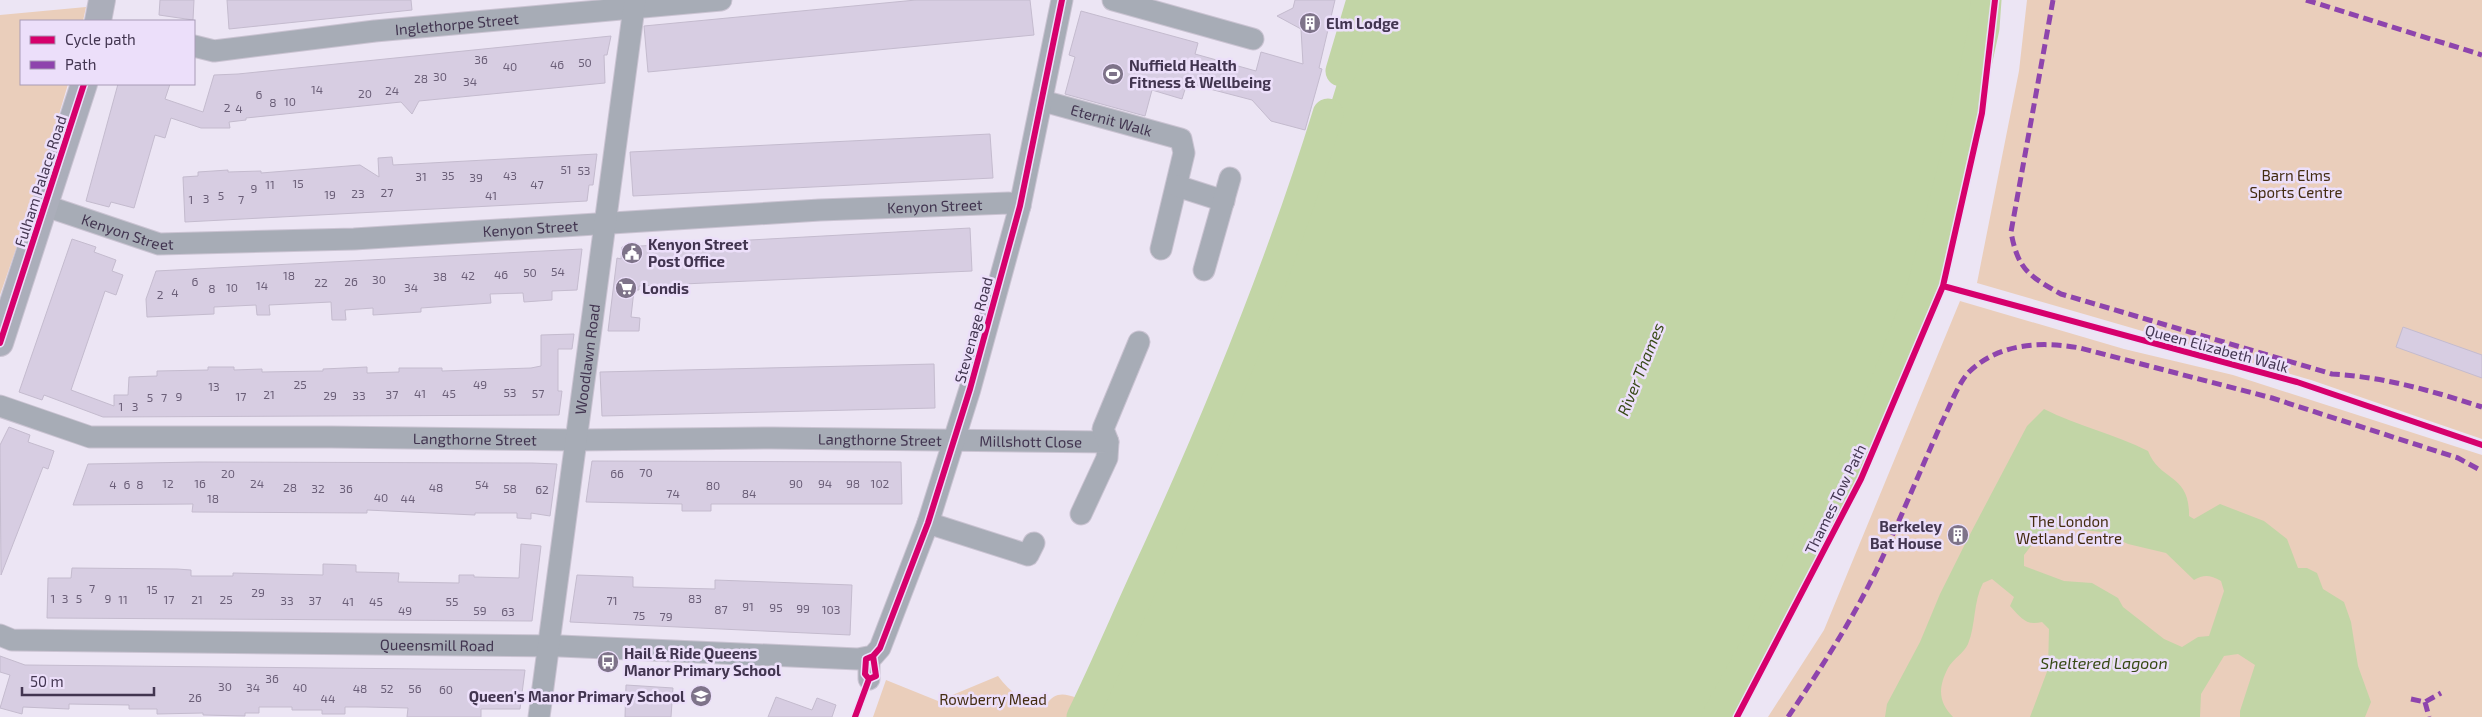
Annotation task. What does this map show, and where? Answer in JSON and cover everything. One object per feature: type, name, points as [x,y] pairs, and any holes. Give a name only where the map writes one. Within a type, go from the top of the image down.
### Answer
[{"type":"main road","name":"Fulham Palace Road","points":[[0,343],[84,85]]},
{"type":"street","name":"Inglethorpe Street","points":[[195,46],[214,51],[375,31],[634,4],[721,0]]},
{"type":"street","name":"Stevenage Road","points":[[871,657],[880,648],[928,523],[954,439],[1020,206],[1043,101],[1062,0]]},
{"type":"street","points":[[1113,0],[1253,39]]},
{"type":"street","name":"Woodlawn Road","points":[[539,717],[634,4]]},
{"type":"street","name":"Eternit Walk","points":[[1043,101],[1181,140],[1184,153],[1177,186]]},
{"type":"street","points":[[1204,270],[1215,198],[1230,178]]},
{"type":"street","points":[[1161,249],[1177,186],[1215,198]]},
{"type":"street","name":"Kenyon Street","points":[[46,206],[159,244],[354,240],[830,210],[1009,203],[1020,206]]},
{"type":"street","name":"Millshott Close","points":[[1081,514],[1108,458],[1108,442],[1103,429],[1139,342]]},
{"type":"street","name":"Langthorne Street","points":[[0,406],[90,438],[954,439]]},
{"type":"street","name":"Millshott Close","points":[[954,439],[1108,442]]},
{"type":"street","points":[[928,523],[1032,557]]},
{"type":"street","name":"Queensmill Road","points":[[0,635],[12,640],[549,646],[871,657]]},
{"type":"street","points":[[869,679],[871,657]]},
{"type":"green space","name":"Barn Elms Sports Centre","points":[[2027,0],[2482,0],[2482,439],[2311,380],[1977,283],[2019,71]]},
{"type":"green space","points":[[86,7],[83,20],[20,20],[20,85],[68,85],[38,185],[0,295],[0,15]]},
{"type":"green space","name":"The London Wetland Centre","points":[[1960,301],[2124,349],[2233,375],[2482,455],[2482,717],[1768,717],[1824,630]]},
{"type":"green space","name":"Rowberry Mead","points":[[998,676],[1013,692],[1038,704],[1046,705],[1053,698],[1060,695],[1077,698],[1071,708],[1084,712],[1082,717],[873,717],[886,680],[938,701]]},
{"type":"water","name":"River Thames","points":[[1362,0],[1986,0],[1984,28],[1955,161],[1923,286],[1868,430],[1822,526],[1717,717],[1082,717],[1175,512],[1236,369],[1291,223],[1340,75]]},
{"type":"water","name":"Sheltered Lagoon","points":[[2044,409],[2135,445],[2148,451],[2153,461],[2180,485],[2185,492],[2188,502],[2189,516],[2194,519],[2220,504],[2264,521],[2287,539],[2298,568],[2307,568],[2317,573],[2323,589],[2344,602],[2351,622],[2358,666],[2371,702],[2365,717],[2240,717],[2240,711],[2255,665],[2238,654],[2224,656],[2201,694],[2200,717],[2030,717],[2048,669],[2049,629],[2042,622],[2032,623],[2024,620],[2010,606],[2014,597],[1992,579],[1983,583],[1980,590],[1968,644],[1950,665],[1942,682],[1942,700],[1953,717],[1885,717],[1887,704],[1920,642],[1940,594],[2027,426]],"holes":[[[2062,528],[2102,532],[2128,544],[2166,553],[2194,580],[2207,576],[2221,581],[2224,591],[2209,636],[2198,637],[2182,647],[2164,639],[2123,607],[2118,598],[2092,583],[2064,581],[2024,566],[2024,555],[2042,532]]]},
{"type":"building","points":[[160,0],[194,0],[193,20],[159,15]]},
{"type":"building","points":[[227,0],[411,0],[412,10],[229,29]]},
{"type":"building","points":[[916,0],[1030,0],[1034,35],[648,72],[644,26]]},
{"type":"building","points":[[1295,0],[1335,0],[1319,68],[1322,69],[1305,130],[1271,121],[1252,100],[1187,83],[1182,99],[1152,90],[1145,116],[1065,94],[1075,57],[1069,55],[1081,11],[1198,43],[1195,54],[1256,71],[1261,52],[1303,64],[1301,29],[1277,16],[1293,8]]},
{"type":"building","points":[[611,36],[607,55],[604,55],[605,83],[419,101],[412,114],[401,102],[246,118],[246,120],[229,122],[230,128],[201,128],[171,118],[165,138],[155,135],[134,208],[111,202],[109,207],[86,201],[118,85],[170,85],[165,99],[203,112],[214,75]]},
{"type":"building","points":[[990,134],[993,178],[633,196],[630,152]]},
{"type":"building","points":[[597,154],[593,185],[589,185],[587,201],[185,222],[183,177],[198,176],[198,172],[228,170],[228,172],[261,171],[261,173],[360,165],[379,177],[378,158],[392,157],[393,165]]},
{"type":"building","points":[[970,228],[972,271],[639,286],[639,290],[634,290],[631,317],[640,318],[639,331],[608,331],[617,258],[621,259],[622,247]]},
{"type":"building","points":[[72,239],[96,247],[94,252],[116,260],[112,271],[123,275],[116,295],[105,291],[71,390],[114,406],[114,395],[128,395],[129,377],[157,376],[157,371],[208,370],[208,367],[234,367],[234,370],[262,369],[262,372],[323,371],[323,369],[367,367],[367,373],[399,372],[399,368],[442,368],[442,371],[531,368],[541,366],[541,335],[574,334],[572,349],[558,349],[558,391],[562,391],[559,415],[103,417],[44,395],[42,400],[19,392]]},
{"type":"building","points":[[582,249],[577,290],[552,291],[552,300],[524,302],[523,293],[490,294],[491,303],[421,308],[421,312],[373,315],[373,308],[345,310],[346,320],[332,320],[331,302],[269,305],[270,315],[257,315],[256,305],[214,307],[214,314],[147,317],[146,299],[156,271]]},
{"type":"building","points":[[2403,327],[2482,355],[2482,378],[2396,347]]},
{"type":"building","points":[[934,364],[935,408],[602,416],[600,372]]},
{"type":"building","points":[[9,427],[30,435],[28,442],[54,451],[48,469],[43,467],[1,575],[0,445]]},
{"type":"building","points":[[592,461],[901,462],[902,504],[711,504],[711,511],[682,511],[682,504],[586,502]]},
{"type":"building","points":[[199,462],[557,464],[550,516],[531,513],[531,519],[517,518],[517,513],[475,513],[475,515],[367,510],[367,513],[192,512],[193,504],[73,505],[88,464]]},
{"type":"building","points":[[521,544],[541,546],[532,621],[47,618],[48,578],[71,578],[72,568],[177,569],[191,570],[191,576],[233,576],[233,573],[323,575],[323,564],[356,565],[356,572],[399,573],[398,582],[459,583],[459,575],[519,578]]},
{"type":"building","points":[[577,575],[633,577],[633,587],[715,589],[715,580],[852,585],[850,635],[570,622]]},
{"type":"building","points":[[0,656],[25,665],[525,670],[520,709],[481,709],[481,717],[407,717],[408,708],[366,707],[345,707],[345,714],[322,714],[322,710],[292,710],[292,707],[259,707],[259,713],[245,713],[245,716],[203,715],[203,713],[157,714],[157,709],[129,709],[129,705],[69,704],[69,709],[23,707],[22,714],[0,708],[10,675],[0,672]]},
{"type":"building","points":[[626,685],[673,688],[671,717],[625,717]]},
{"type":"building","points":[[776,697],[812,710],[817,698],[836,705],[832,717],[768,717]]},
{"type":"waterway","points":[[1341,71],[1362,0]]},
{"type":"waterway","points":[[1717,717],[1822,526],[1868,430],[1923,286],[1955,161],[1984,28],[1986,0]]},
{"type":"waterway","points":[[1082,717],[1221,407],[1289,232],[1328,114]]},
{"type":"marked path","points":[[2053,0],[2011,232],[2021,264],[2033,276],[2061,294],[2332,374],[2370,378],[2408,386],[2482,407]]},
{"type":"marked path","points":[[2306,0],[2482,55]]},
{"type":"marked path","points":[[1788,717],[1830,654],[1867,588],[1962,382],[1969,372],[1981,362],[2007,350],[2021,346],[2036,345],[2080,348],[2272,398],[2458,458],[2482,471]]},
{"type":"marked path","points":[[2411,699],[2425,702],[2441,693]]},
{"type":"marked path","points":[[2425,702],[2429,717]]},
{"type":"cycle path","points":[[869,679],[865,674],[866,659],[873,656],[880,648],[928,523],[970,389],[1020,206],[1062,0]]},
{"type":"cycle path","name":"Thames Tow Path","points":[[1737,717],[1861,479],[1943,286],[1982,113],[1995,0]]},
{"type":"cycle path","points":[[0,343],[84,85]]},
{"type":"cycle path","name":"Queen Elizabeth Walk","points":[[1943,286],[2297,382],[2482,445]]},
{"type":"cycle path","points":[[855,717],[869,679],[876,676],[873,656]]},
{"type":"place","name":"Elm Lodge","points":[[1310,23]]},
{"type":"place","name":"Nuffield Health Fitness & Wellbeing","points":[[1113,74]]},
{"type":"place","name":"Kenyon Street Post Office","points":[[632,253]]},
{"type":"place","name":"Londis","points":[[626,288]]},
{"type":"place","name":"Berkeley Bat House","points":[[1958,535]]},
{"type":"place","name":"Hail & Ride Queens Manor Primary School","points":[[608,662]]},
{"type":"place","name":"Queen's Manor Primary School","points":[[701,696]]}]
